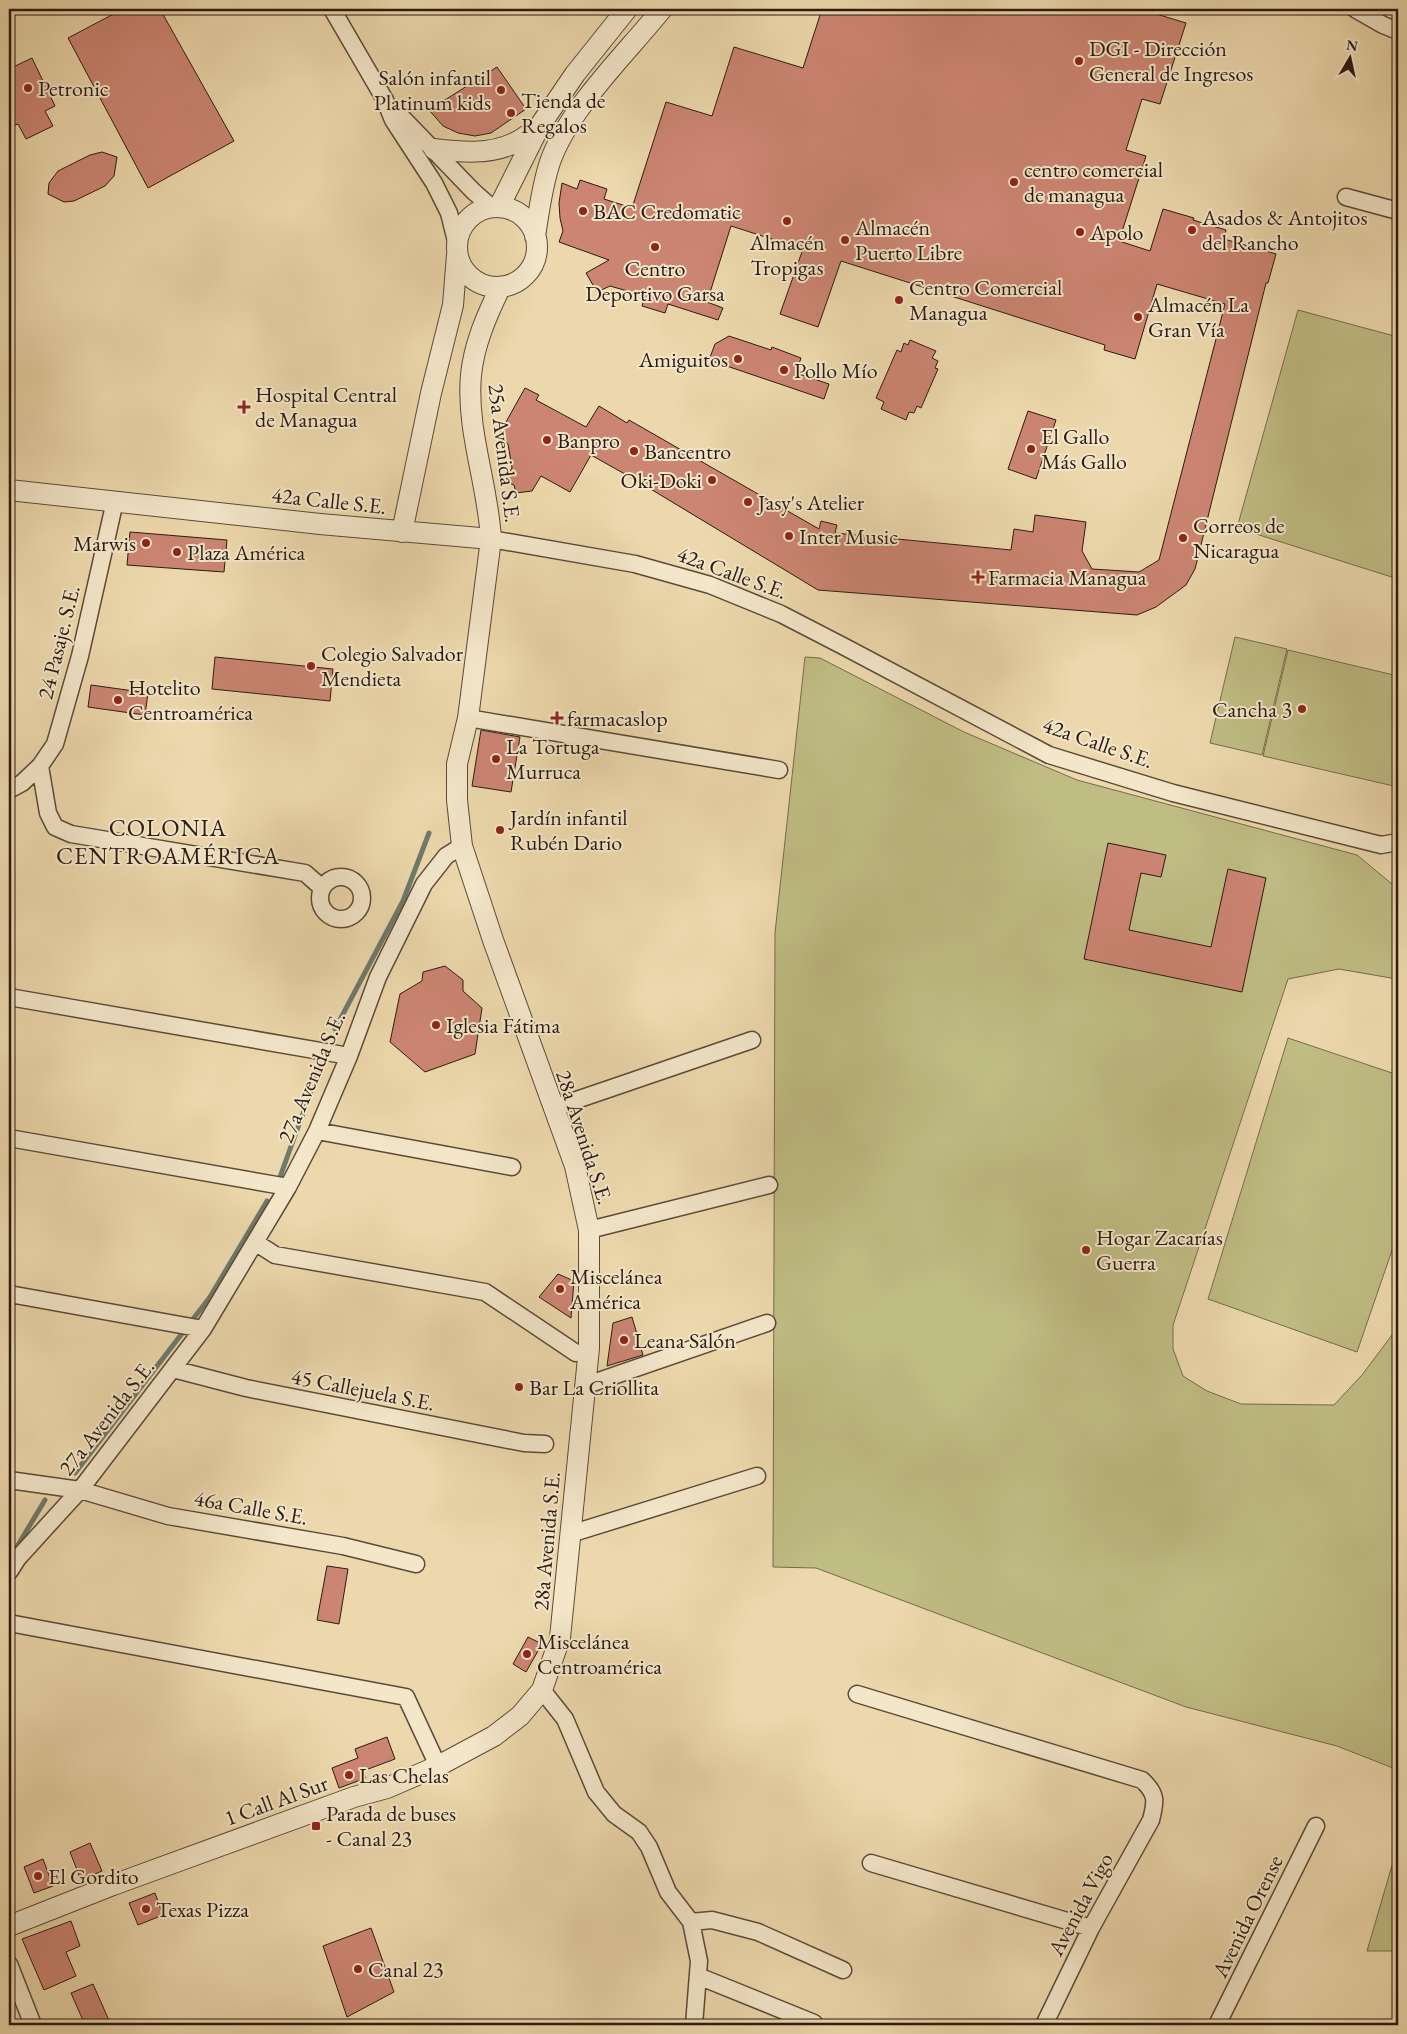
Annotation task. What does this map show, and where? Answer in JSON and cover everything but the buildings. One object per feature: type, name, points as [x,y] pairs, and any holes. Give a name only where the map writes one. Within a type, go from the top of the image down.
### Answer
[{"type":"street","points":[[332,9],[386,100],[393,120],[434,183],[449,213],[462,269],[472,279],[485,286],[500,288],[512,285],[525,276],[534,263],[543,187],[551,160],[564,132],[583,104],[662,9]]},
{"type":"street","points":[[402,532],[431,393],[453,305],[457,248],[461,229],[469,218],[480,211],[496,207],[539,127],[576,74],[627,9]]},
{"type":"street","points":[[1355,9],[1398,31]]},
{"type":"street","points":[[386,100],[473,191],[496,207],[511,210],[522,216],[536,236]]},
{"type":"street","points":[[434,149],[454,152],[487,151],[514,144],[539,127]]},
{"type":"street","points":[[1346,197],[1398,211]]},
{"type":"street","name":"25a Avenida S.E.","points":[[491,539],[490,513],[474,432],[471,376],[478,342],[500,288]]},
{"type":"street","name":"42a Calle S.E.","points":[[9,490],[402,532],[491,539],[635,564],[710,585],[781,614],[1049,755],[1173,793],[1381,845],[1398,842]]},
{"type":"street","name":"24 Pasaje. S.E.","points":[[13,784],[40,766],[55,744],[80,656],[115,501]]},
{"type":"street","points":[[462,846],[457,800],[457,764],[468,718],[491,539]]},
{"type":"street","points":[[468,718],[779,770]]},
{"type":"street","points":[[40,766],[48,813],[55,826],[71,834],[305,873],[321,887]]},
{"type":"street","points":[[1381,845],[1398,851]]},
{"type":"street","name":"27a Avenida S.E.","points":[[9,1572],[18,1558],[77,1489],[174,1369],[198,1328],[255,1242],[317,1131],[349,1056],[378,977],[424,884],[446,856],[462,846]]},
{"type":"street","name":"28a Avenida S.E.","points":[[462,846],[493,940],[575,1166],[589,1230],[589,1348],[560,1638],[542,1690]]},
{"type":"street","points":[[9,997],[349,1056]]},
{"type":"street","points":[[553,1108],[752,1040]]},
{"type":"street","points":[[317,1131],[512,1167]]},
{"type":"street","points":[[9,1138],[285,1187]]},
{"type":"street","points":[[589,1230],[768,1185]]},
{"type":"street","points":[[255,1242],[275,1255],[484,1292],[576,1353]]},
{"type":"street","points":[[9,1296],[15,1295],[198,1328]]},
{"type":"street","points":[[584,1386],[767,1323]]},
{"type":"street","name":"45 Callejuela S.E.","points":[[174,1369],[246,1388],[524,1443],[546,1444]]},
{"type":"street","points":[[570,1534],[757,1476]]},
{"type":"street","name":"46a Calle S.E.","points":[[9,1480],[77,1489],[168,1516],[344,1546],[416,1564]]},
{"type":"street","points":[[9,1623],[406,1696],[438,1766]]},
{"type":"street","points":[[542,1690],[564,1719],[596,1792],[614,1814],[639,1832],[649,1848],[668,1892],[691,1922],[699,1961],[694,2025]]},
{"type":"street","name":"1 Call Al Sur","points":[[9,1926],[159,1869],[354,1798],[387,1788],[438,1766],[501,1731],[520,1716],[542,1690]]},
{"type":"street","name":"Avenida Vigo","points":[[857,1694],[1142,1780],[1152,1790],[1156,1804],[1151,1820],[1090,1928],[1044,2025]]},
{"type":"street","name":"Avenida Orense","points":[[1218,2025],[1316,1826]]},
{"type":"street","points":[[871,1863],[1090,1928]]},
{"type":"street","points":[[691,1922],[712,1920],[758,1932],[843,1970]]},
{"type":"street","points":[[9,1964],[33,2025]]},
{"type":"street","points":[[698,1976],[814,2023]]},
{"type":"shaded area","points":[[1298,310],[1398,337],[1398,579],[1237,528]]},
{"type":"shaded area","points":[[1235,637],[1287,649],[1262,755],[1210,743]]},
{"type":"shaded area","points":[[1288,650],[1398,676],[1398,787],[1263,756]]},
{"type":"shaded area","name":"Hogar Zacarías Guerra","points":[[805,657],[820,658],[964,732],[1077,780],[1357,855],[1398,889],[1398,982],[1391,978],[1339,969],[1288,979],[1173,1325],[1173,1349],[1183,1376],[1207,1391],[1241,1404],[1334,1405],[1362,1375],[1398,1327],[1398,1770],[1337,1746],[1186,1707],[816,1568],[773,1567],[775,933]]},
{"type":"shaded area","points":[[1288,1038],[1398,1075],[1398,1233],[1357,1352],[1208,1299]]},
{"type":"shaded area","points":[[1398,1845],[1398,1951],[1367,1951]]},
{"type":"waterway","points":[[335,1029],[403,901],[429,833]]},
{"type":"waterway","points":[[280,1177],[319,1069]]},
{"type":"waterway","points":[[75,1473],[210,1297],[267,1201]]},
{"type":"waterway","points":[[12,1555],[45,1500]]},
{"type":"place","name":"DGI - Dirección General de Ingresos","points":[[1079,61]]},
{"type":"place","name":"Petronic","points":[[28,88]]},
{"type":"place","name":"Salón infantil Platinum kids","points":[[501,90]]},
{"type":"place","name":"Tienda de Regalos","points":[[511,113]]},
{"type":"place","name":"centro comercial de managua","points":[[1014,182]]},
{"type":"place","name":"BAC Credomatic","points":[[583,211]]},
{"type":"place","name":"Almacén Tropigas","points":[[787,221]]},
{"type":"place","name":"Asados & Antojitos del Rancho","points":[[1192,230]]},
{"type":"place","name":"Apolo","points":[[1080,232]]},
{"type":"place","name":"Almacén Puerto Libre","points":[[845,240]]},
{"type":"place","name":"Centro Deportivo Garsa","points":[[655,247]]},
{"type":"place","name":"Centro Comercial Managua","points":[[899,300]]},
{"type":"place","name":"Almacén La Gran Vía","points":[[1138,317]]},
{"type":"place","name":"Amiguitos","points":[[738,359]]},
{"type":"place","name":"Pollo Mío","points":[[784,370]]},
{"type":"place","name":"Hospital Central de Managua","points":[[244,407]]},
{"type":"place","name":"Banpro","points":[[547,440]]},
{"type":"place","name":"El Gallo Más Gallo","points":[[1031,449]]},
{"type":"place","name":"Bancentro","points":[[634,451]]},
{"type":"place","name":"Oki-Doki","points":[[712,480]]},
{"type":"place","name":"Jasy's Atelier","points":[[748,502]]},
{"type":"place","name":"Inter Music","points":[[789,536]]},
{"type":"place","name":"Correos de Nicaragua","points":[[1183,538]]},
{"type":"place","name":"Marwis","points":[[146,543]]},
{"type":"place","name":"Plaza América","points":[[177,552]]},
{"type":"place","name":"Farmacia Managua","points":[[978,577]]},
{"type":"place","name":"Colegio Salvador Mendieta","points":[[311,666]]},
{"type":"place","name":"Hotelito Centroamérica","points":[[118,700]]},
{"type":"place","name":"Cancha 3","points":[[1302,709]]},
{"type":"place","name":"farmacaslop","points":[[557,718]]},
{"type":"place","name":"La Tortuga Murruca","points":[[496,759]]},
{"type":"place","name":"Jardín infantil Rubén Dario","points":[[500,830]]},
{"type":"place","name":"Iglesia Fátima","points":[[436,1025]]},
{"type":"place","name":"Hogar Zacarías Guerra","points":[[1086,1250]]},
{"type":"place","name":"Miscelánea América","points":[[560,1289]]},
{"type":"place","name":"Leana Salón","points":[[624,1340]]},
{"type":"place","name":"Bar La Criollita","points":[[519,1387]]},
{"type":"place","name":"Miscelánea Centroamérica","points":[[527,1654]]},
{"type":"place","name":"Las Chelas","points":[[349,1775]]},
{"type":"place","name":"Parada de buses - Canal 23","points":[[316,1826]]},
{"type":"place","name":"El Gordito","points":[[38,1876]]},
{"type":"place","name":"Texas Pizza","points":[[146,1909]]},
{"type":"place","name":"Canal 23","points":[[358,1969]]},
{"type":"district","name":"COLONIA CENTROAMÉRICA","points":[[168,842]]}]
